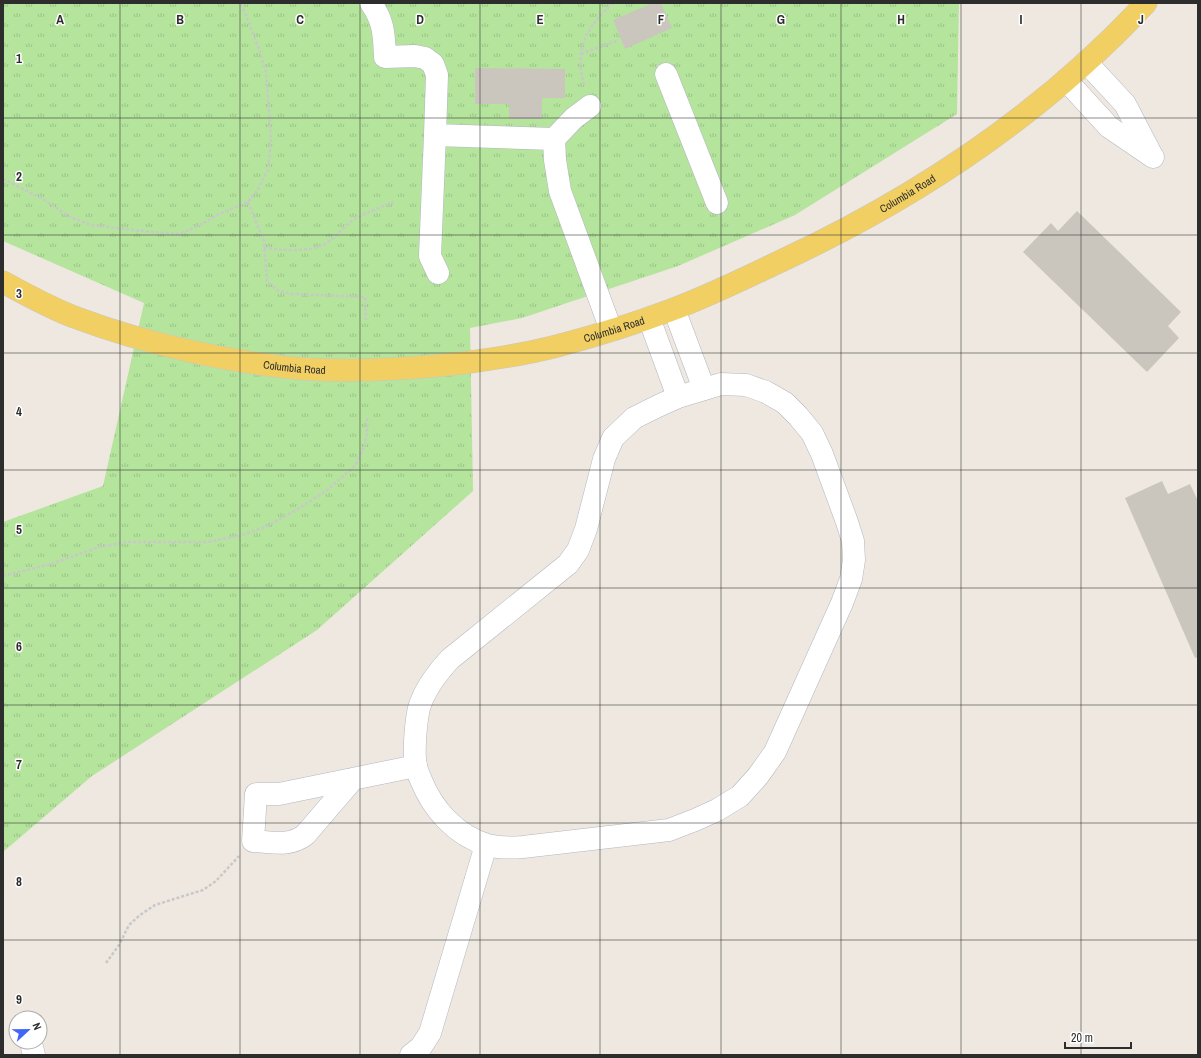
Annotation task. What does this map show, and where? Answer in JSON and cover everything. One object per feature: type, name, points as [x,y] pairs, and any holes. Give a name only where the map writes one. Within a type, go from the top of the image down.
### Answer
[{"type":"main road","name":"Columbia Road","points":[[3,282],[75,318],[123,334],[182,349],[243,361],[306,369],[375,370],[428,367],[483,360],[555,347],[674,309],[759,272],[865,219],[971,152],[1018,119],[1086,62],[1146,3]]},
{"type":"lane","points":[[371,3],[379,15],[384,35],[385,57],[415,56],[425,58],[433,64],[437,75],[436,135],[430,256],[438,273]]},
{"type":"lane","points":[[1066,80],[1109,126],[1153,157],[1125,104],[1086,62]]},
{"type":"lane","points":[[666,74],[717,203]]},
{"type":"lane","points":[[590,106],[574,118],[554,139],[555,160],[560,190],[611,330]]},
{"type":"lane","points":[[436,135],[554,139]]},
{"type":"lane","points":[[674,309],[704,390]]},
{"type":"lane","points":[[649,318],[678,397]]},
{"type":"lane","points":[[721,384],[746,385],[766,392],[785,403],[798,416],[812,433],[822,454],[853,541],[854,560],[851,579],[842,603],[774,752],[758,776],[740,796],[717,810],[669,830],[505,848],[486,845],[464,834],[444,818],[427,795],[416,766],[416,731],[420,707],[435,676],[450,659],[568,564],[578,550],[586,529],[604,459],[613,438],[634,418],[678,397],[704,390],[721,384]]},
{"type":"lane","points":[[353,778],[305,835],[298,840],[286,843],[253,841],[256,794],[279,794],[353,778],[416,766]]},
{"type":"lane","points":[[411,1055],[421,1047],[430,1032],[486,845]]},
{"type":"path","points":[[3,179],[43,199],[70,217],[91,225],[152,232],[179,234],[196,227],[219,214],[248,202],[257,191],[268,170],[271,139],[266,72],[259,49],[241,3]]},
{"type":"path","points":[[590,106],[582,77],[580,54],[583,40],[598,16],[613,3]]},
{"type":"path","points":[[580,54],[618,40]]},
{"type":"path","points":[[264,248],[282,250],[307,249],[324,244],[339,234],[354,220],[395,201]]},
{"type":"path","points":[[248,202],[264,241],[268,281],[277,290],[291,294],[365,297],[366,320]]},
{"type":"path","points":[[3,576],[51,564],[99,547],[129,542],[207,542],[239,536],[265,527],[298,510],[326,491],[355,466],[364,447],[367,434],[367,418]]},
{"type":"path","points":[[106,963],[119,945],[129,925],[140,915],[155,905],[203,890],[216,881],[253,841]]},
{"type":"green space","points":[[3,3],[959,3],[957,114],[795,215],[678,266],[522,318],[470,328],[473,491],[317,630],[92,776],[3,852],[3,522],[103,486],[144,303],[3,241]]},
{"type":"building","points":[[653,3],[661,3],[672,28],[625,49],[613,20]]},
{"type":"building","points":[[475,68],[565,69],[565,98],[542,98],[542,119],[509,119],[509,104],[475,104]]},
{"type":"building","points":[[1077,211],[1181,312],[1168,326],[1179,338],[1147,372],[1023,252],[1051,223],[1058,231]]},
{"type":"building","points":[[1162,481],[1168,494],[1190,484],[1198,501],[1198,657],[1195,658],[1125,498]]}]
